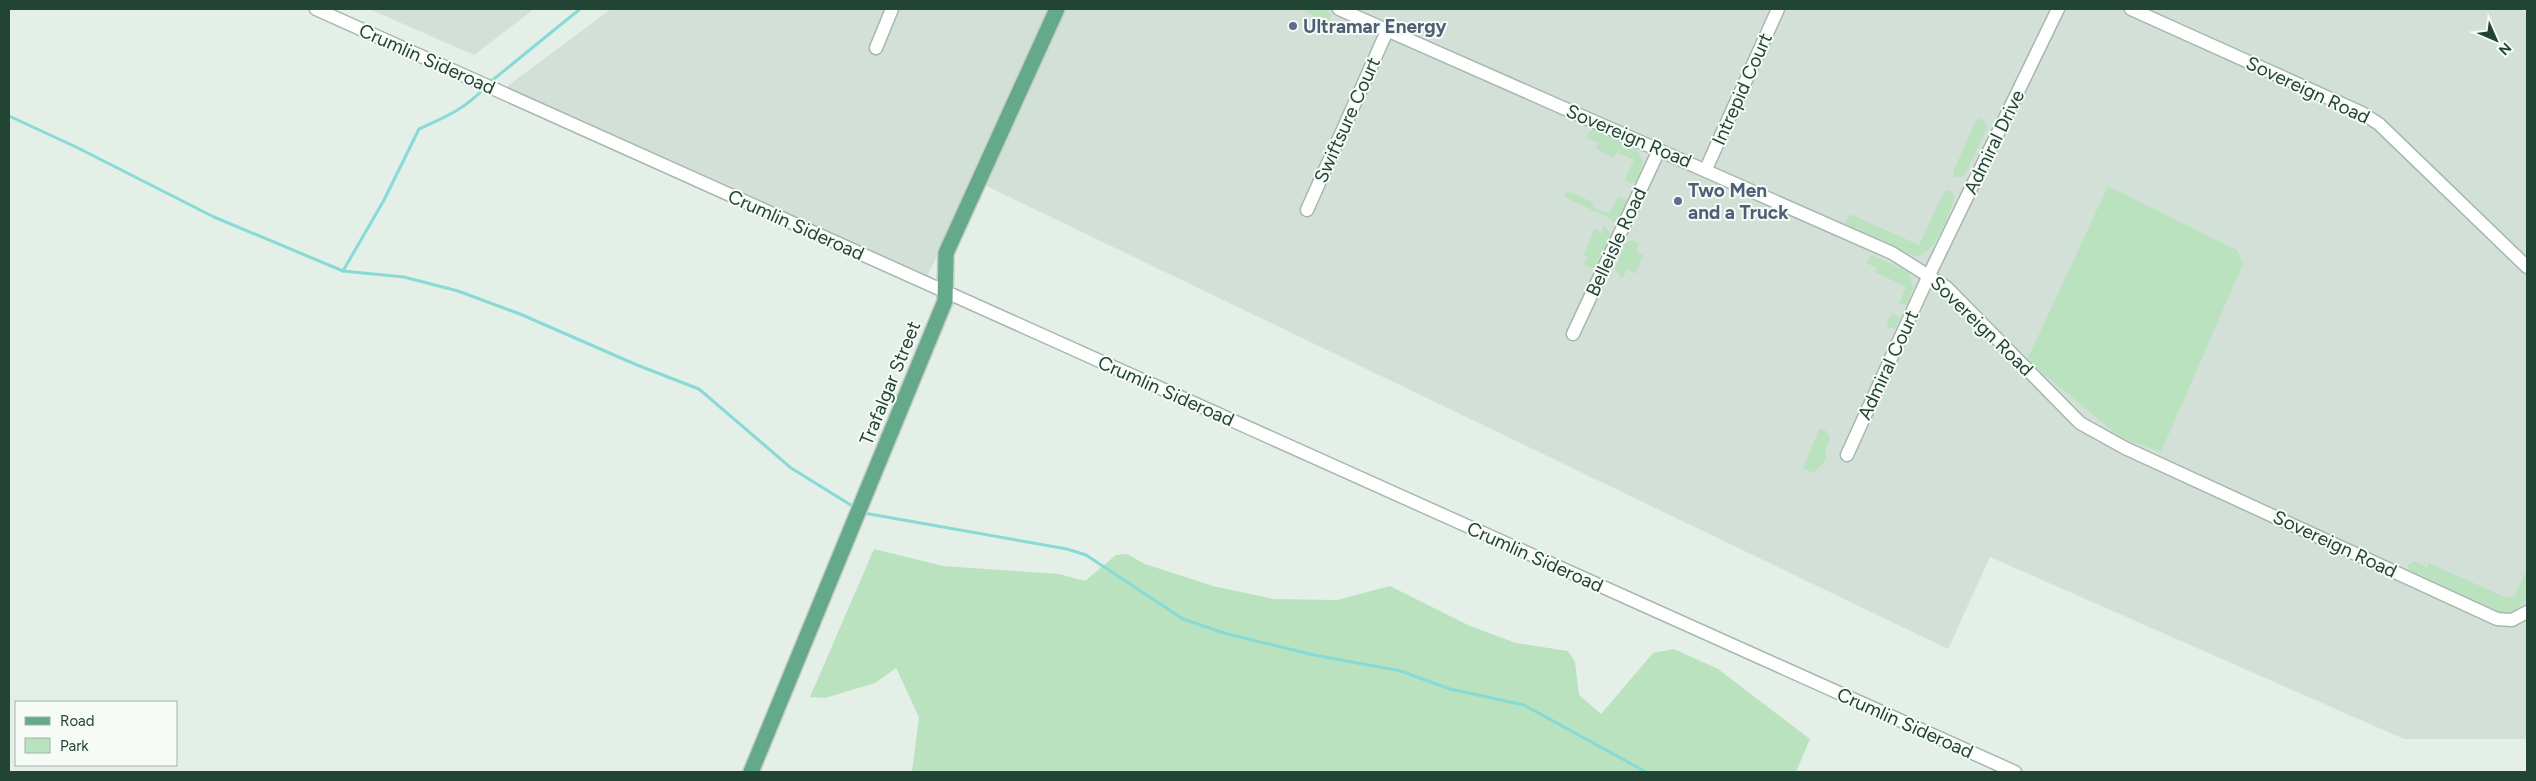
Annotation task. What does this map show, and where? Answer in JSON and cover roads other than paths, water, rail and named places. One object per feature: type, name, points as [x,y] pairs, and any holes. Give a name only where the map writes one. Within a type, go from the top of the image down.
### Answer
[{"type":"main road","name":"Trafalgar Street","points":[[751,772],[945,301],[946,253],[1057,9]]},
{"type":"street","name":"Crumlin Sideroad","points":[[316,9],[2015,772]]},
{"type":"street","points":[[876,48],[892,9]]},
{"type":"street","name":"Sovereign Road","points":[[1339,9],[1706,169],[1892,253],[1930,275],[1946,287],[2080,423],[2125,448],[2497,618],[2512,620],[2527,612]]},
{"type":"street","name":"Intrepid Court","points":[[1706,169],[1778,9]]},
{"type":"street","name":"Admiral Drive","points":[[1930,275],[2058,9]]},
{"type":"street","name":"Sovereign Road","points":[[2131,9],[2362,113],[2373,120],[2391,133],[2527,267]]},
{"type":"street","name":"Swiftsure Court","points":[[1307,210],[1387,31]]},
{"type":"street","name":"Belleisle Road","points":[[1572,334],[1659,150]]},
{"type":"street","name":"Admiral Court","points":[[1847,455],[1930,275]]},
{"type":"waterway","points":[[489,83],[580,9]]},
{"type":"waterway","points":[[343,271],[384,200],[419,129],[463,107],[485,87]]},
{"type":"waterway","points":[[9,116],[76,147],[214,217],[343,271],[404,277],[458,291],[520,314],[637,365],[699,389],[791,468],[854,507]]},
{"type":"waterway","points":[[864,513],[1067,549],[1086,555],[1183,619],[1224,633],[1314,655],[1401,671],[1450,689],[1524,705],[1646,772]]},
{"type":"place","name":"Ultramar Energy","points":[[1293,26]]},
{"type":"place","name":"Two Men and a Truck","points":[[1678,201]]}]
